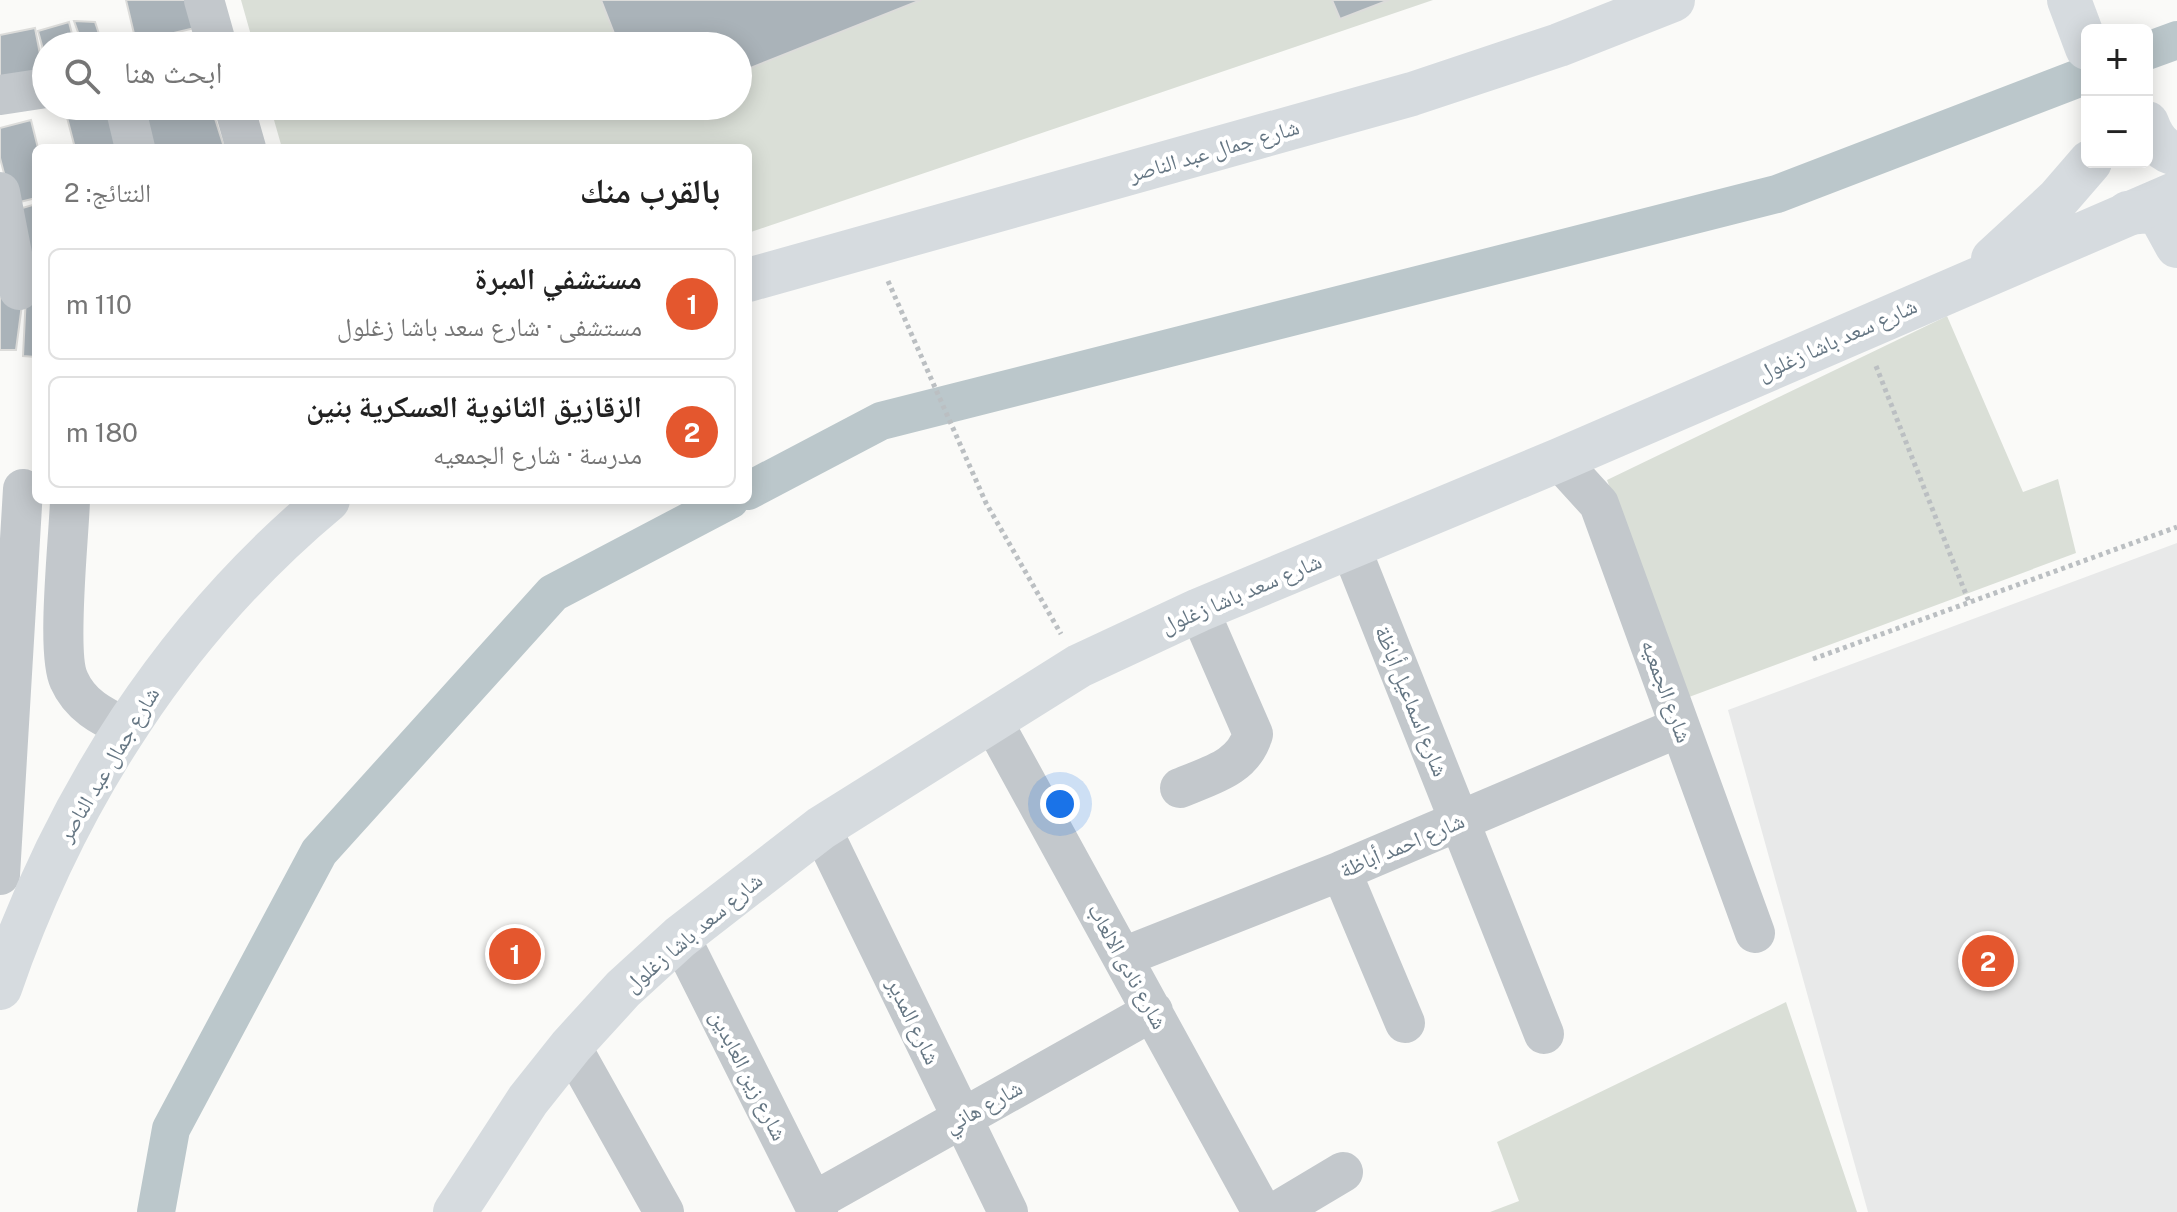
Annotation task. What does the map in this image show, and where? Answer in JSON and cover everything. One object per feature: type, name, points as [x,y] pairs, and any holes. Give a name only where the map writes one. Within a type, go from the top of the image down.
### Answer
[{"type":"main road","name":"شارع جمال عبد الناصر","points":[[752,279],[1412,94],[1559,45],[1673,0]]},
{"type":"main road","points":[[2069,0],[2081,32]]},
{"type":"main road","points":[[2101,0],[2111,24]]},
{"type":"main road","points":[[2153,134],[2168,152],[2177,154]]},
{"type":"main road","points":[[1971,280],[2058,199],[2085,168]]},
{"type":"main road","name":"شارع سعد باشا زغلول","points":[[455,1212],[528,1100],[571,1046],[623,989],[680,937],[821,828],[1079,666],[1199,610],[1559,460],[2177,193]]},
{"type":"main road","points":[[2128,213],[2148,211],[2160,215],[2177,246]]},
{"type":"main road","name":"شارع جمال عبد الناصر","points":[[0,988],[49,864],[125,727],[193,636],[230,593],[324,504]]},
{"type":"street","points":[[204,0],[213,32]]},
{"type":"street","points":[[0,95],[32,90]]},
{"type":"street","points":[[128,120],[134,144]]},
{"type":"street","points":[[238,120],[245,144]]},
{"type":"street","points":[[0,192],[18,290]]},
{"type":"street","name":"شارع الجمعيه","points":[[1559,460],[1599,504],[1755,933]]},
{"type":"street","points":[[0,875],[20,489]]},
{"type":"street","points":[[70,504],[63,663],[76,694],[88,707],[125,727]]},
{"type":"street","name":"شارع اسماعيل أباظة","points":[[1350,546],[1544,1034]]},
{"type":"street","points":[[1180,788],[1237,763],[1249,748],[1253,734],[1199,610]]},
{"type":"street","name":"شارع نادى الالعاب","points":[[992,720],[1262,1212]]},
{"type":"street","name":"شارع احمد أباظة","points":[[1123,957],[1341,871],[1680,727]]},
{"type":"street","name":"شارع المدير","points":[[821,828],[1008,1212]]},
{"type":"street","points":[[1341,871],[1405,1023]]},
{"type":"street","name":"شارع زين العابدين","points":[[680,937],[815,1207]]},
{"type":"street","name":"شارع هاني","points":[[815,1207],[961,1118],[1153,1011]]},
{"type":"street","points":[[571,1046],[664,1212]]},
{"type":"street","points":[[1276,1212],[1343,1172]]},
{"type":"path","points":[[903,320],[986,503],[1079,666]]},
{"type":"path","points":[[1861,328],[1969,602]]},
{"type":"path","points":[[1813,659],[2177,527]]},
{"type":"shaded area","points":[[241,0],[1433,0],[752,232],[752,144],[281,144],[274,120],[752,120],[752,32],[250,32]]},
{"type":"shaded area","points":[[1947,316],[2023,492],[2058,479],[2076,553],[1689,697],[1607,480]]},
{"type":"shaded area","points":[[2177,543],[2177,1212],[1868,1212],[1728,710]]},
{"type":"shaded area","points":[[1786,1002],[1857,1212],[1490,1212],[1519,1201],[1497,1142]]},
{"type":"building","points":[[126,0],[193,0],[199,27],[178,32],[134,32]]},
{"type":"building","points":[[601,0],[921,0],[752,67],[752,32],[614,32]]},
{"type":"building","points":[[1332,0],[1389,0],[1340,19]]},
{"type":"building","points":[[74,21],[95,22],[98,32],[78,32]]},
{"type":"building","points":[[69,22],[72,32],[38,32]]},
{"type":"building","points":[[35,28],[36,32],[32,32],[32,77],[0,83],[0,35]]},
{"type":"building","points":[[31,120],[37,144],[32,144],[32,199],[12,204],[0,158],[0,128]]},
{"type":"building","points":[[68,120],[122,120],[128,144],[74,144]]},
{"type":"building","points":[[139,120],[215,120],[223,144],[147,144]]},
{"type":"building","points":[[32,205],[32,271],[28,272],[12,211]]},
{"type":"building","points":[[26,295],[32,295],[32,357],[23,356]]},
{"type":"building","points":[[23,297],[16,350],[0,350],[0,298]]},
{"type":"waterway","points":[[2153,49],[2177,40]]},
{"type":"waterway","points":[[752,489],[881,421],[1777,194],[2081,77]]},
{"type":"waterway","points":[[156,1212],[171,1129],[319,852],[553,593],[722,504]]},
{"type":"place","name":"مستشفي المبرة","points":[[515,954]]},
{"type":"place","name":"الزقازيق الثانوية العسكرية بنين","points":[[1988,961]]}]
